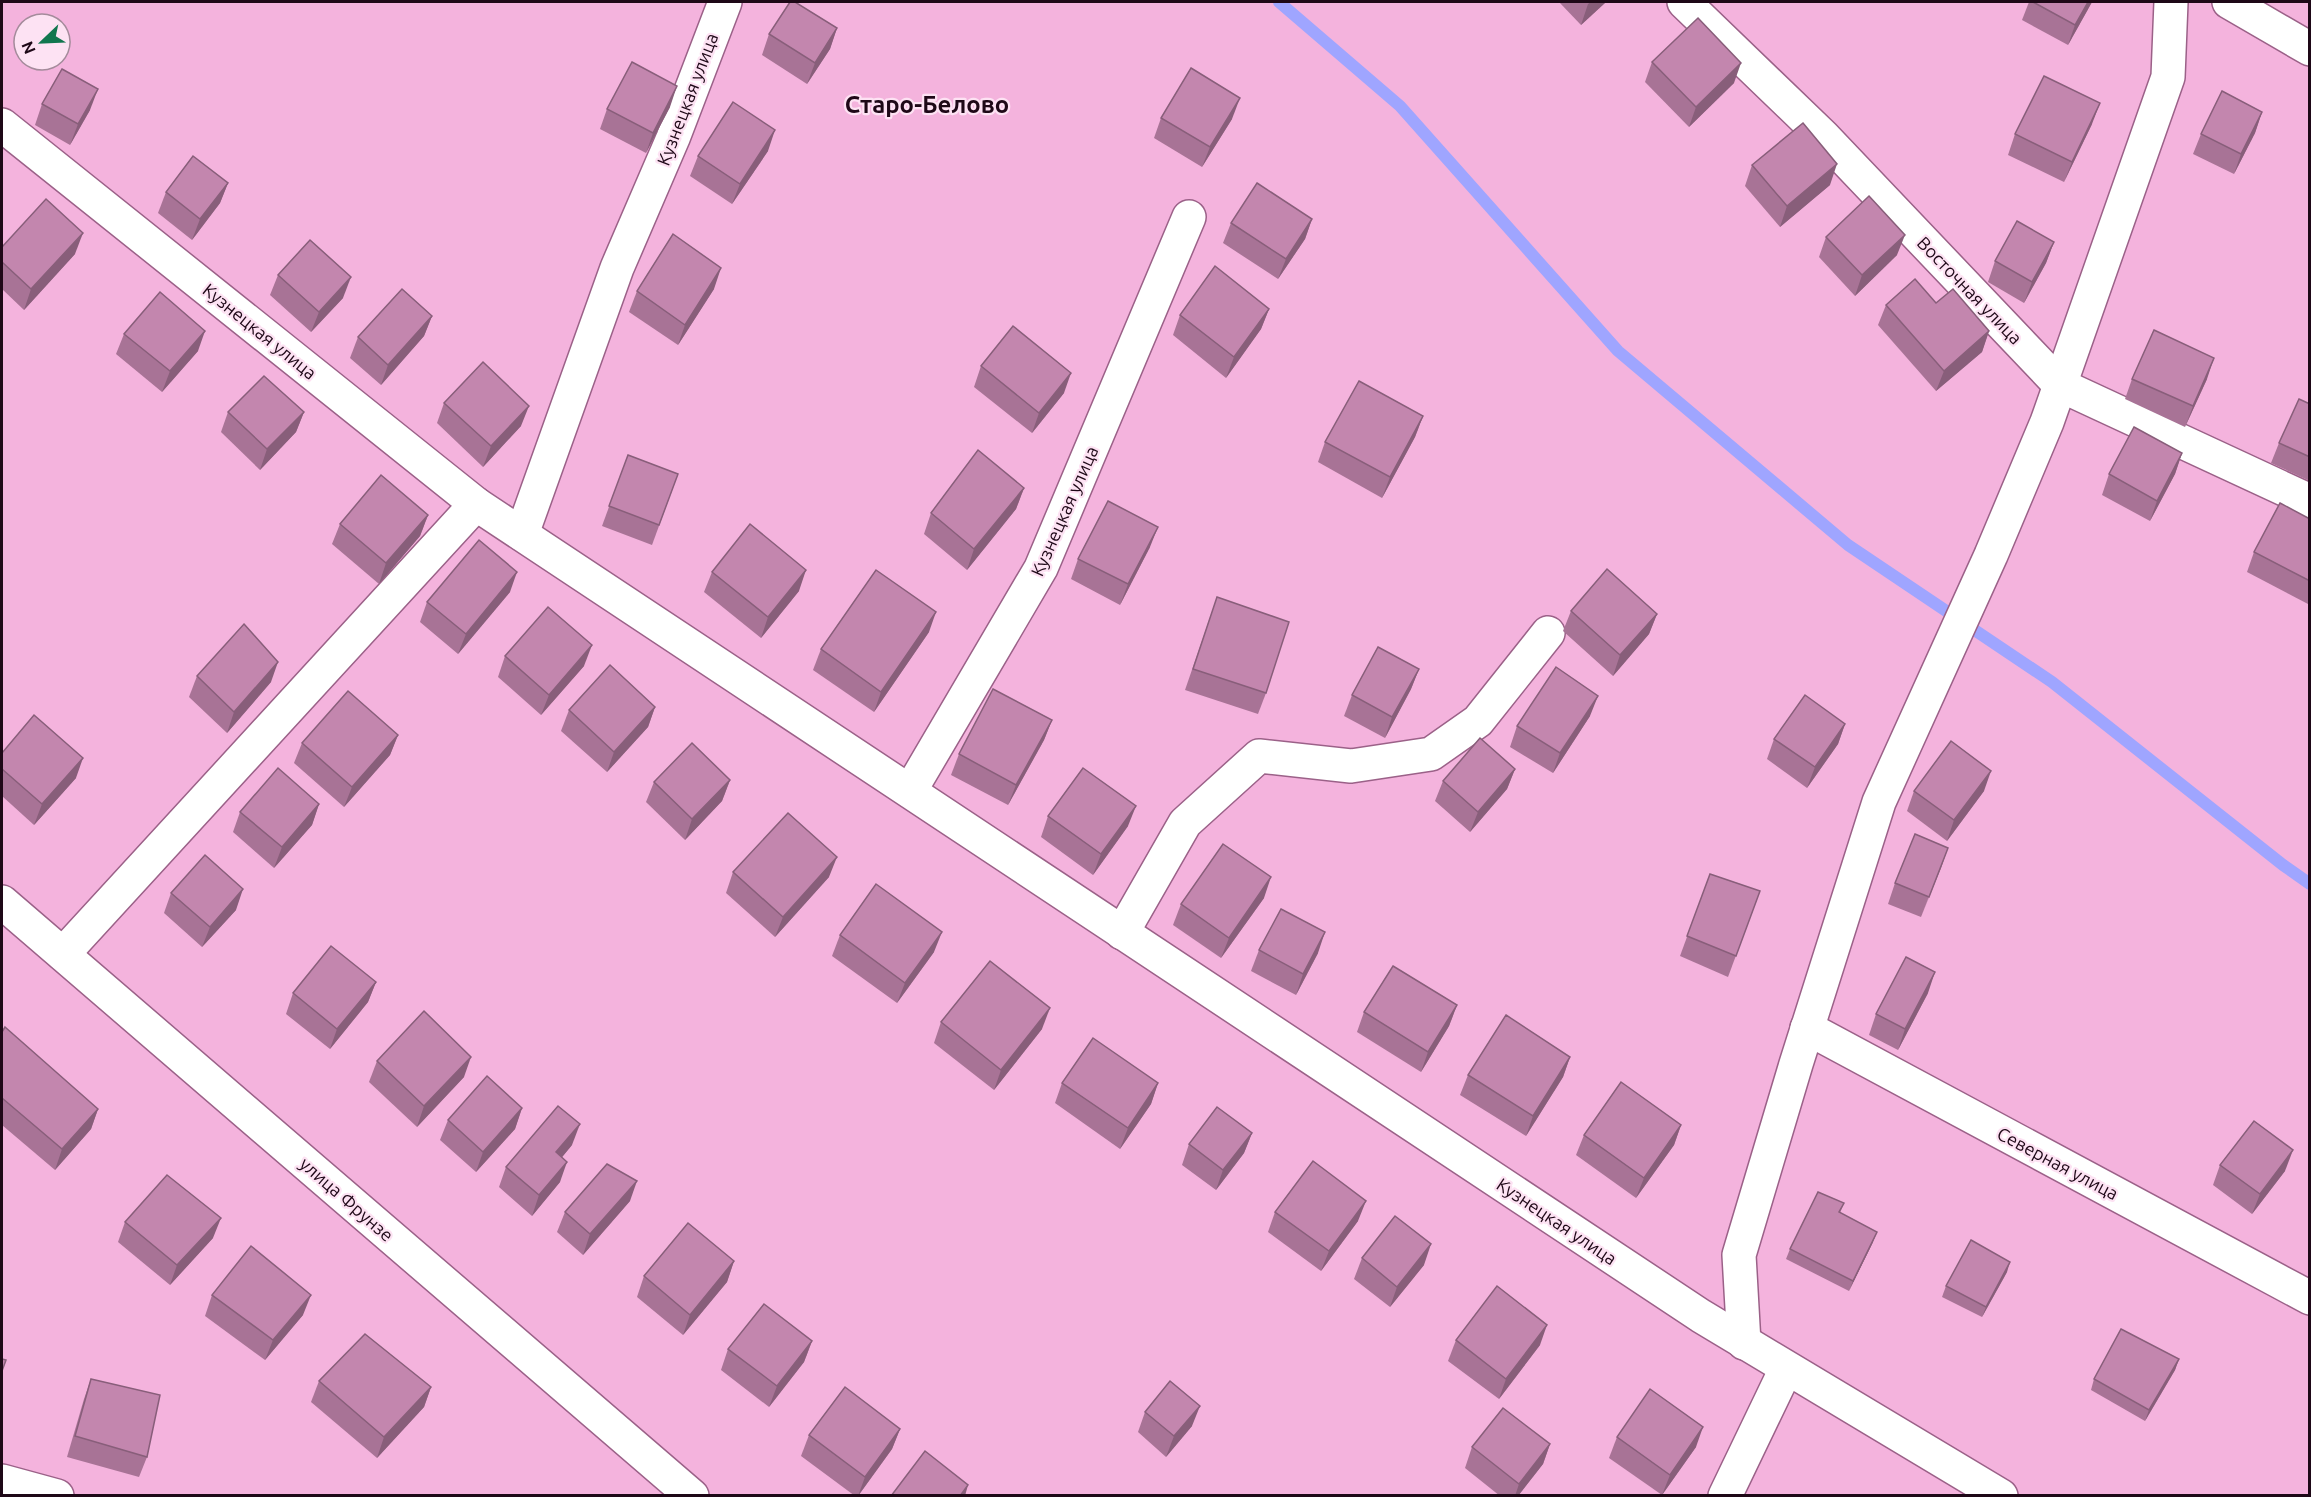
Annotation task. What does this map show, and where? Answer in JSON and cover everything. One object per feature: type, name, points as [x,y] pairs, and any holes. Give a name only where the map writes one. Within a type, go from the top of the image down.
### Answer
[{"type":"street","name":"Кузнецкая улица","points":[[522,534],[617,268],[673,138],[725,2]]},
{"type":"street","name":"Восточная улица","points":[[1684,2],[1823,136],[2060,385],[2310,501]]},
{"type":"street","points":[[1744,1343],[1739,1255],[1807,1028],[1879,802],[1972,597],[2043,432],[2060,385],[2168,77],[2171,2]]},
{"type":"street","points":[[2229,2],[2310,49]]},
{"type":"street","name":"Кузнецкая улица","points":[[2,125],[476,504],[1744,1343],[2001,1496]]},
{"type":"street","name":"Кузнецкая улица","points":[[910,791],[1041,568],[1189,217]]},
{"type":"street","points":[[63,954],[476,504]]},
{"type":"street","points":[[1122,933],[1185,823],[1259,756],[1351,766],[1431,754],[1478,721],[1548,633]]},
{"type":"street","name":"улица Фрунзе","points":[[2,902],[692,1496]]},
{"type":"street","name":"Северная улица","points":[[1807,1028],[2310,1298]]},
{"type":"street","points":[[1725,1496],[1786,1369]]},
{"type":"street","points":[[2,1481],[57,1496]]},
{"type":"building","points":[[790,2],[795,2],[837,28],[815,63],[769,34]]},
{"type":"building","points":[[2033,2],[2088,2],[2075,25]]},
{"type":"building","points":[[1698,18],[1741,63],[1696,107],[1652,62]]},
{"type":"building","points":[[632,62],[677,86],[653,133],[607,109]]},
{"type":"building","points":[[1191,68],[1240,98],[1210,147],[1161,118]]},
{"type":"building","points":[[60,72],[67,72],[98,89],[78,124],[42,104]]},
{"type":"building","points":[[2044,76],[2100,103],[2072,162],[2015,134]]},
{"type":"building","points":[[2222,91],[2262,112],[2241,154],[2201,134]]},
{"type":"building","points":[[733,102],[775,130],[740,184],[698,156]]},
{"type":"building","points":[[1803,123],[1837,164],[1787,206],[1752,165]]},
{"type":"building","points":[[193,156],[228,183],[200,219],[166,192]]},
{"type":"building","points":[[1257,183],[1312,219],[1286,259],[1231,223]]},
{"type":"building","points":[[1869,196],[1905,235],[1862,275],[1826,237]]},
{"type":"building","points":[[46,199],[83,233],[31,289],[2,262],[2,247]]},
{"type":"building","points":[[2017,221],[2054,242],[2032,282],[1995,261]]},
{"type":"building","points":[[673,234],[721,268],[685,325],[637,291]]},
{"type":"building","points":[[310,240],[351,277],[319,312],[278,275]]},
{"type":"building","points":[[1215,266],[1269,309],[1234,357],[1180,315]]},
{"type":"building","points":[[1915,279],[1936,303],[1953,289],[1989,331],[1944,371],[1886,305]]},
{"type":"building","points":[[402,289],[432,316],[388,365],[358,337]]},
{"type":"building","points":[[160,292],[205,331],[170,371],[124,334]]},
{"type":"building","points":[[1013,326],[1071,373],[1039,413],[981,366]]},
{"type":"building","points":[[2154,330],[2214,358],[2193,406],[2132,379]]},
{"type":"building","points":[[483,362],[529,406],[491,446],[444,403]]},
{"type":"building","points":[[264,376],[304,412],[267,449],[228,412]]},
{"type":"building","points":[[1359,381],[1423,416],[1390,477],[1325,442]]},
{"type":"building","points":[[2299,399],[2310,404],[2310,457],[2279,443]]},
{"type":"building","points":[[2134,427],[2182,453],[2157,501],[2109,474]]},
{"type":"building","points":[[978,450],[1024,488],[974,549],[931,513]]},
{"type":"building","points":[[628,455],[678,474],[659,525],[609,506]]},
{"type":"building","points":[[381,475],[428,515],[386,563],[340,524]]},
{"type":"building","points":[[1108,501],[1158,527],[1128,584],[1078,559]]},
{"type":"building","points":[[2280,503],[2310,519],[2310,581],[2254,552]]},
{"type":"building","points":[[750,524],[806,570],[768,617],[712,572]]},
{"type":"building","points":[[479,540],[517,572],[466,634],[427,602]]},
{"type":"building","points":[[1607,569],[1657,614],[1620,655],[1571,611]]},
{"type":"building","points":[[876,570],[936,612],[881,692],[821,649]]},
{"type":"building","points":[[1217,597],[1289,622],[1266,693],[1193,669]]},
{"type":"building","points":[[548,607],[592,645],[549,695],[505,656]]},
{"type":"building","points":[[244,624],[278,662],[234,712],[197,676]]},
{"type":"building","points":[[1378,647],[1419,669],[1392,717],[1352,695]]},
{"type":"building","points":[[610,665],[655,707],[614,752],[569,710]]},
{"type":"building","points":[[1556,667],[1598,696],[1560,753],[1517,726]]},
{"type":"building","points":[[993,689],[1052,720],[1016,785],[959,754]]},
{"type":"building","points":[[348,691],[398,735],[352,787],[302,743]]},
{"type":"building","points":[[1805,695],[1845,724],[1815,767],[1774,739]]},
{"type":"building","points":[[34,715],[83,758],[42,804],[2,769],[2,753]]},
{"type":"building","points":[[1480,738],[1515,769],[1478,812],[1443,781]]},
{"type":"building","points":[[1951,741],[1991,771],[1954,820],[1914,791]]},
{"type":"building","points":[[692,743],[730,780],[692,819],[654,782]]},
{"type":"building","points":[[278,768],[319,804],[282,847],[240,812]]},
{"type":"building","points":[[1083,768],[1136,806],[1101,854],[1048,816]]},
{"type":"building","points":[[788,813],[837,857],[783,917],[733,872]]},
{"type":"building","points":[[1915,834],[1948,848],[1929,897],[1895,883]]},
{"type":"building","points":[[1223,844],[1271,877],[1229,938],[1181,904]]},
{"type":"building","points":[[205,855],[243,889],[210,927],[171,893]]},
{"type":"building","points":[[1710,874],[1760,891],[1736,956],[1687,936]]},
{"type":"building","points":[[876,884],[942,932],[905,983],[840,935]]},
{"type":"building","points":[[1281,909],[1325,932],[1303,974],[1259,950]]},
{"type":"building","points":[[331,946],[376,982],[337,1029],[293,993]]},
{"type":"building","points":[[1906,957],[1935,972],[1905,1029],[1876,1014]]},
{"type":"building","points":[[990,961],[1050,1008],[1001,1070],[941,1022]]},
{"type":"building","points":[[1393,966],[1457,1005],[1428,1052],[1364,1012]]},
{"type":"building","points":[[424,1011],[471,1057],[424,1106],[377,1061]]},
{"type":"building","points":[[1506,1015],[1570,1057],[1533,1116],[1468,1075]]},
{"type":"building","points":[[5,1027],[98,1109],[62,1149],[2,1098],[2,1032]]},
{"type":"building","points":[[1093,1038],[1158,1083],[1128,1128],[1062,1083]]},
{"type":"building","points":[[487,1076],[522,1108],[483,1152],[448,1120]]},
{"type":"building","points":[[1621,1082],[1681,1125],[1644,1178],[1584,1135]]},
{"type":"building","points":[[558,1106],[580,1124],[556,1152],[567,1162],[539,1195],[506,1167]]},
{"type":"building","points":[[1217,1107],[1252,1133],[1223,1170],[1189,1144]]},
{"type":"building","points":[[2254,1121],[2293,1150],[2260,1194],[2220,1165]]},
{"type":"building","points":[[1313,1161],[1366,1201],[1329,1251],[1275,1212]]},
{"type":"building","points":[[607,1164],[637,1181],[590,1234],[565,1212]]},
{"type":"building","points":[[167,1175],[221,1218],[177,1265],[125,1222]]},
{"type":"building","points":[[1818,1192],[1844,1203],[1839,1212],[1877,1232],[1853,1281],[1790,1249]]},
{"type":"building","points":[[1395,1216],[1431,1244],[1397,1287],[1362,1258]]},
{"type":"building","points":[[688,1223],[734,1261],[690,1315],[644,1276]]},
{"type":"building","points":[[1971,1240],[2010,1262],[1986,1307],[1946,1286]]},
{"type":"building","points":[[251,1246],[311,1295],[273,1340],[212,1295]]},
{"type":"building","points":[[1497,1286],[1547,1325],[1506,1379],[1456,1340]]},
{"type":"building","points":[[764,1304],[812,1341],[777,1386],[728,1349]]},
{"type":"building","points":[[2121,1329],[2179,1359],[2149,1410],[2094,1379]]},
{"type":"building","points":[[365,1334],[431,1387],[384,1437],[319,1381]]},
{"type":"building","points":[[2,1359],[6,1360],[2,1371]]},
{"type":"building","points":[[91,1379],[160,1395],[147,1457],[75,1436]]},
{"type":"building","points":[[1170,1381],[1200,1406],[1174,1436],[1145,1412]]},
{"type":"building","points":[[845,1387],[900,1429],[865,1477],[809,1435]]},
{"type":"building","points":[[1650,1389],[1703,1427],[1670,1475],[1617,1437]]},
{"type":"building","points":[[1503,1408],[1550,1444],[1519,1484],[1472,1447]]},
{"type":"building","points":[[925,1451],[968,1485],[960,1496],[891,1496]]},
{"type":"waterway","points":[[1279,2],[1400,106],[1618,351],[1848,545],[2052,682],[2310,884]]},
{"type":"district","name":"Старо-Белово","points":[[927,104]]}]
